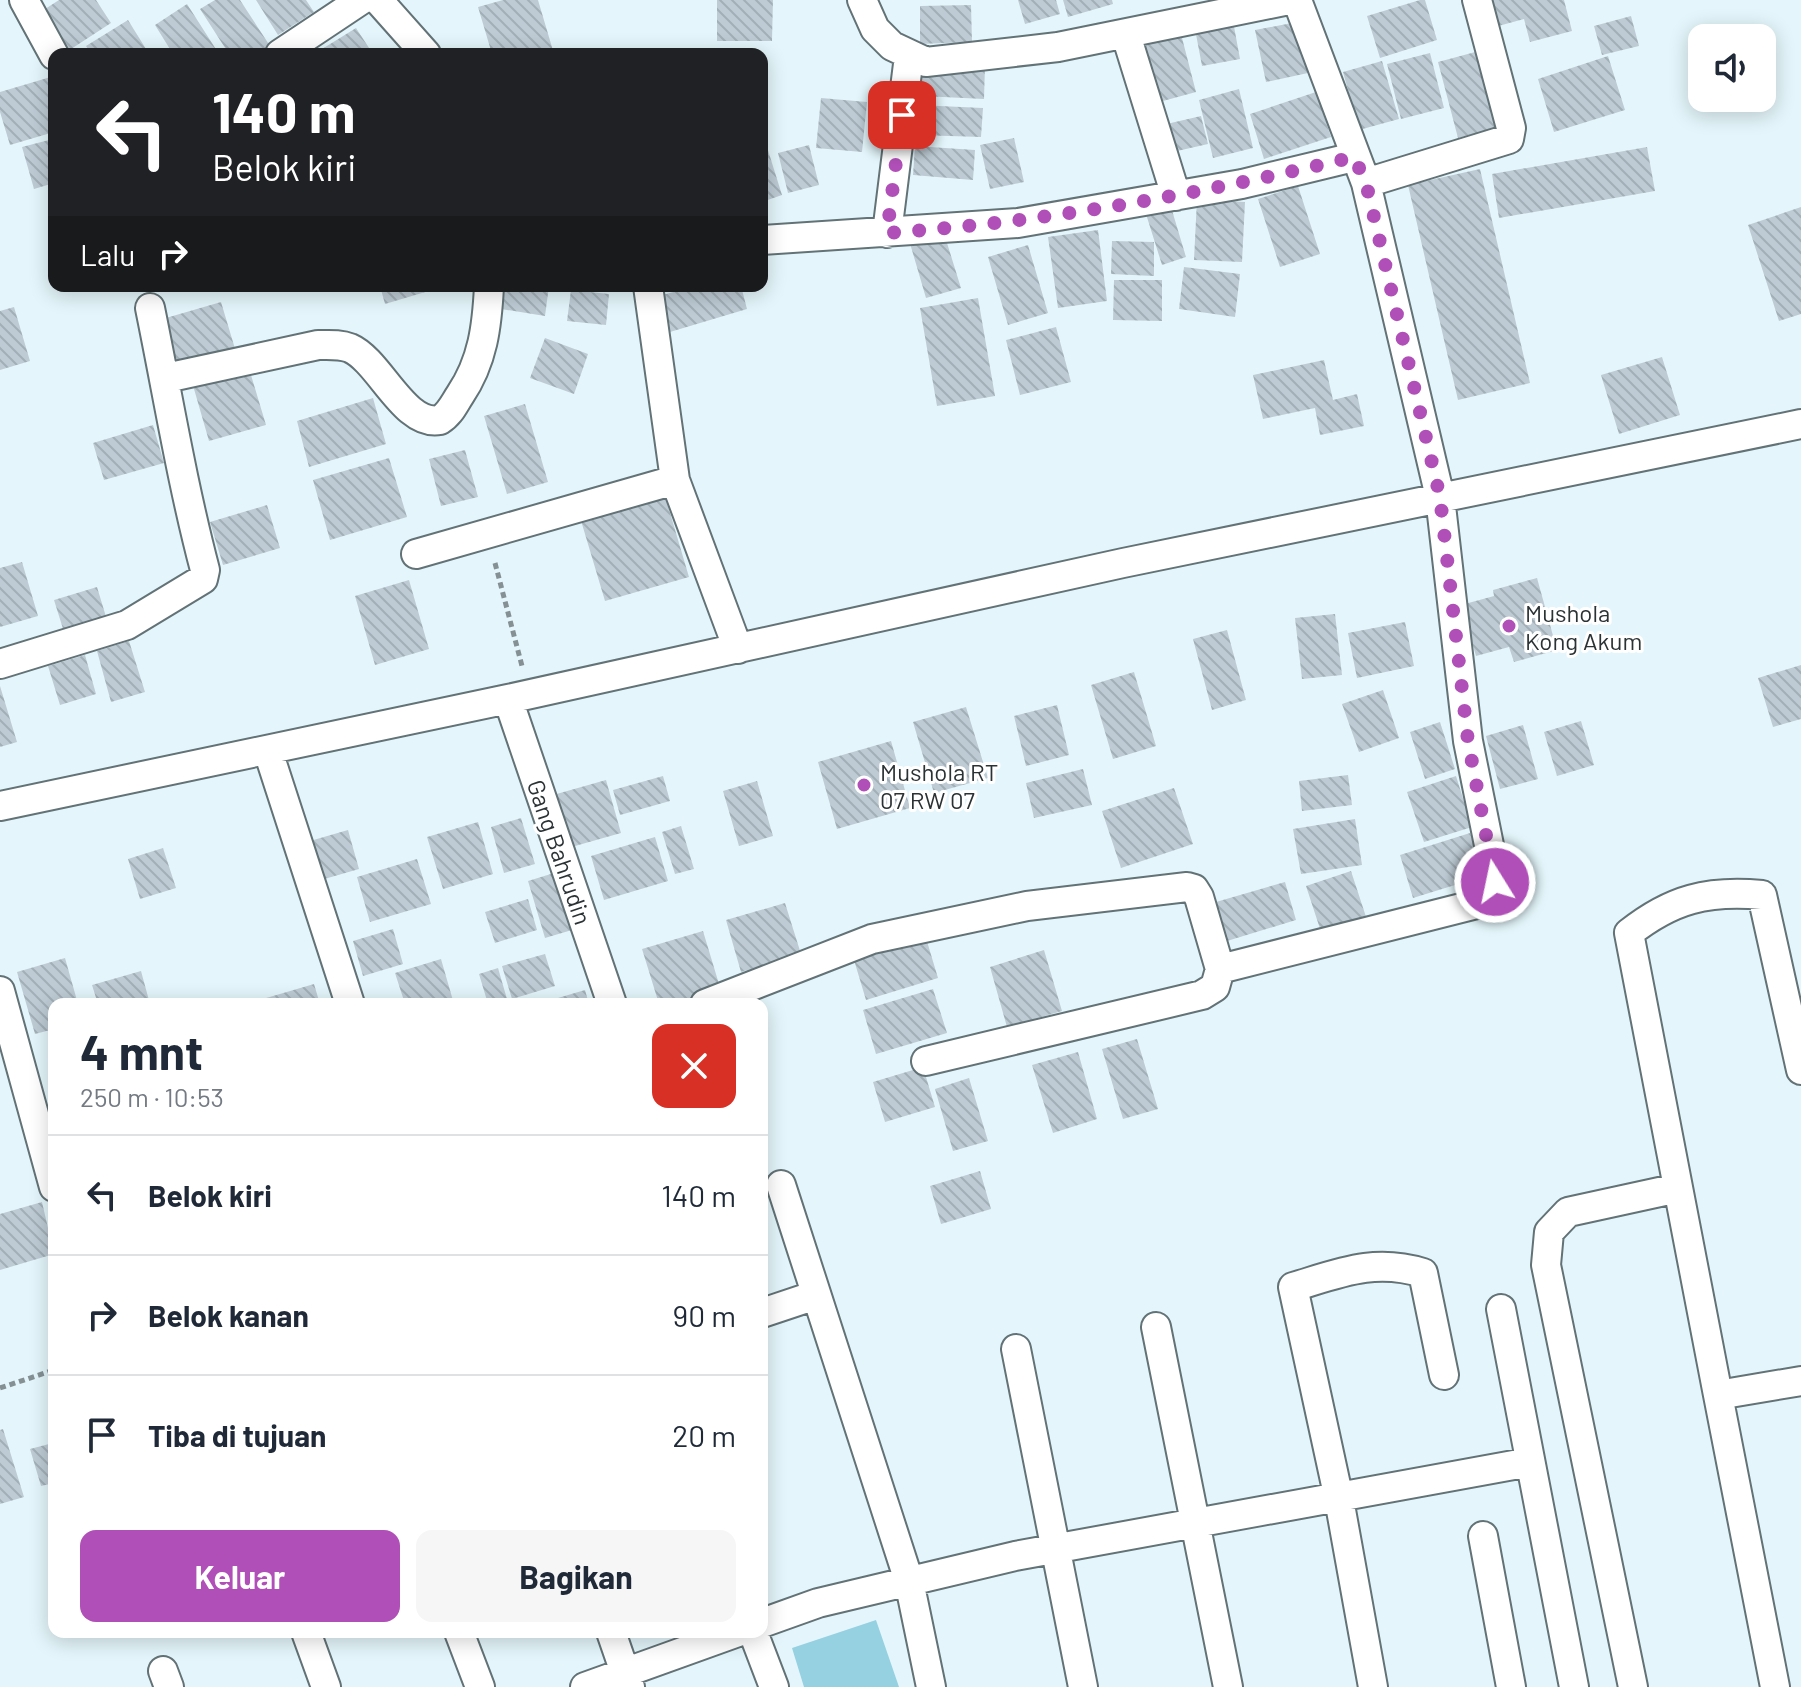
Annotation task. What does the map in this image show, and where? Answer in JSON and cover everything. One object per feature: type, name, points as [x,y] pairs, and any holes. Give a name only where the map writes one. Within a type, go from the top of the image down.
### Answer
[{"type":"street","points":[[24,0],[50,48]]},
{"type":"street","points":[[289,48],[361,0]]},
{"type":"street","points":[[378,0],[421,48]]},
{"type":"street","points":[[862,0],[875,29],[909,56],[926,62],[949,62],[1126,35],[1289,0]]},
{"type":"street","points":[[1220,969],[1477,904],[1494,893],[1492,860],[1468,741],[1440,497],[1366,183],[1297,0]]},
{"type":"street","points":[[1366,183],[1509,139],[1509,122],[1477,0]]},
{"type":"street","points":[[1126,35],[1176,196]]},
{"type":"street","points":[[887,233],[909,56]]},
{"type":"street","points":[[768,240],[1018,223],[1242,184],[1354,157]]},
{"type":"street","points":[[166,378],[318,345],[340,345],[362,355],[418,415],[440,420],[448,415],[474,374],[487,332],[489,292]]},
{"type":"street","points":[[649,292],[675,480],[738,649]]},
{"type":"street","points":[[0,664],[105,634],[137,620],[201,582],[205,570],[174,444],[166,378],[150,308]]},
{"type":"street","points":[[0,806],[268,751],[1440,497],[1801,424]]},
{"type":"street","points":[[416,554],[487,531],[675,480]]},
{"type":"street","name":"Gang Bahrudin","points":[[518,697],[610,998]]},
{"type":"street","points":[[268,751],[348,998]]},
{"type":"street","points":[[720,998],[872,939],[1027,906],[1187,887],[1194,889],[1199,897],[1220,969],[1215,987],[1202,995],[926,1061]]},
{"type":"street","points":[[1775,1687],[1629,933],[1659,910],[1723,891],[1762,895],[1795,1001],[1801,1070]]},
{"type":"street","points":[[0,991],[48,1165]]},
{"type":"street","points":[[781,1185],[909,1581],[931,1687]]},
{"type":"street","points":[[1633,1687],[1546,1265],[1549,1232],[1568,1212],[1678,1188]]},
{"type":"street","points":[[1373,1687],[1339,1499],[1293,1287],[1366,1265],[1402,1267],[1423,1273],[1444,1375]]},
{"type":"street","points":[[768,1311],[816,1295]]},
{"type":"street","points":[[1501,1309],[1574,1687]]},
{"type":"street","points":[[1156,1327],[1228,1687]]},
{"type":"street","points":[[1016,1349],[1083,1687]]},
{"type":"street","points":[[1718,1395],[1801,1381]]},
{"type":"street","points":[[768,1621],[818,1603],[1055,1549],[1530,1462]]},
{"type":"street","points":[[1483,1536],[1511,1687]]},
{"type":"street","points":[[308,1638],[326,1687]]},
{"type":"street","points":[[461,1638],[480,1687]]},
{"type":"street","points":[[613,1638],[628,1680]]},
{"type":"street","points":[[585,1687],[628,1680],[724,1638]]},
{"type":"street","points":[[755,1638],[774,1687]]},
{"type":"path","points":[[487,531],[518,697]]},
{"type":"path","points":[[0,1388],[48,1372]]},
{"type":"shaded area","points":[[876,1620],[899,1687],[804,1687],[792,1648]]},
{"type":"building","points":[[59,0],[96,0],[111,23],[73,48],[66,48],[42,11]]},
{"type":"building","points":[[215,0],[240,0],[270,46],[225,48],[200,9]]},
{"type":"building","points":[[256,0],[306,0],[314,12],[278,35]]},
{"type":"building","points":[[503,0],[538,0],[552,48],[490,48],[478,7]]},
{"type":"building","points":[[717,0],[773,0],[772,41],[717,41]]},
{"type":"building","points":[[1018,0],[1056,0],[1060,14],[1025,24]]},
{"type":"building","points":[[1063,0],[1112,0],[1113,4],[1068,17]]},
{"type":"building","points":[[1425,0],[1437,40],[1380,58],[1367,16]]},
{"type":"building","points":[[1483,0],[1564,0],[1572,31],[1530,42],[1524,19],[1491,28]]},
{"type":"building","points":[[187,4],[215,48],[169,48],[155,25]]},
{"type":"building","points":[[971,5],[972,42],[920,44],[920,6]]},
{"type":"building","points":[[1631,16],[1639,46],[1602,55],[1594,26]]},
{"type":"building","points":[[128,20],[145,48],[87,48]]},
{"type":"building","points":[[1233,21],[1240,59],[1202,66],[1195,29]]},
{"type":"building","points":[[1297,22],[1308,73],[1266,82],[1255,30]]},
{"type":"building","points":[[356,28],[369,48],[324,48]]},
{"type":"building","points":[[1181,34],[1196,92],[1152,104],[1137,45]]},
{"type":"building","points":[[1479,51],[1499,127],[1458,138],[1438,62]]},
{"type":"building","points":[[1430,53],[1444,108],[1401,119],[1387,64]]},
{"type":"building","points":[[1608,56],[1625,110],[1554,132],[1538,79]]},
{"type":"building","points":[[1382,61],[1399,119],[1359,130],[1343,72]]},
{"type":"building","points":[[922,63],[985,66],[984,99],[922,96]]},
{"type":"building","points":[[48,78],[48,134],[10,145],[0,112],[0,92]]},
{"type":"building","points":[[1239,89],[1253,148],[1213,158],[1199,100]]},
{"type":"building","points":[[1316,92],[1331,137],[1264,159],[1250,114]]},
{"type":"building","points":[[821,98],[867,102],[862,152],[816,148]]},
{"type":"building","points":[[918,105],[983,108],[981,137],[917,135]]},
{"type":"building","points":[[1201,116],[1208,144],[1164,154],[1158,126]]},
{"type":"building","points":[[1014,138],[1024,182],[990,189],[980,145]]},
{"type":"building","points":[[48,140],[48,185],[34,189],[22,147]]},
{"type":"building","points":[[809,145],[819,185],[788,193],[778,153]]},
{"type":"building","points":[[915,146],[975,150],[973,180],[913,175]]},
{"type":"building","points":[[1647,147],[1655,191],[1499,218],[1492,174]]},
{"type":"building","points":[[768,150],[782,195],[768,200]]},
{"type":"building","points":[[1480,169],[1530,383],[1458,400],[1408,185]]},
{"type":"building","points":[[1298,186],[1320,254],[1280,267],[1258,199]]},
{"type":"building","points":[[1197,199],[1245,202],[1242,262],[1194,260]]},
{"type":"building","points":[[1171,207],[1186,257],[1162,265],[1146,214]]},
{"type":"building","points":[[1801,207],[1801,314],[1779,321],[1748,225]]},
{"type":"building","points":[[943,230],[961,288],[926,298],[909,240]]},
{"type":"building","points":[[1098,230],[1107,301],[1058,308],[1048,237]]},
{"type":"building","points":[[1112,241],[1154,242],[1154,276],[1111,274]]},
{"type":"building","points":[[1028,245],[1048,313],[1008,325],[988,257]]},
{"type":"building","points":[[1184,267],[1240,274],[1235,317],[1179,309]]},
{"type":"building","points":[[1114,280],[1162,280],[1162,321],[1113,320]]},
{"type":"building","points":[[382,292],[425,292],[385,304]]},
{"type":"building","points":[[503,292],[548,292],[545,316],[501,309]]},
{"type":"building","points":[[571,292],[609,294],[606,325],[567,321]]},
{"type":"building","points":[[673,292],[743,292],[747,309],[670,332],[659,296]]},
{"type":"building","points":[[978,298],[995,396],[937,406],[920,308]]},
{"type":"building","points":[[221,302],[236,352],[174,370],[159,320]]},
{"type":"building","points":[[14,307],[30,361],[0,370],[0,311]]},
{"type":"building","points":[[1056,327],[1071,382],[1020,395],[1006,340]]},
{"type":"building","points":[[545,338],[588,354],[574,394],[530,378]]},
{"type":"building","points":[[1662,357],[1680,415],[1619,434],[1601,375]]},
{"type":"building","points":[[1324,360],[1333,400],[1357,394],[1364,426],[1320,435],[1315,408],[1263,419],[1253,375]]},
{"type":"building","points":[[248,365],[266,425],[209,441],[192,382]]},
{"type":"building","points":[[373,398],[386,444],[309,467],[297,421]]},
{"type":"building","points":[[525,404],[548,482],[507,494],[484,416]]},
{"type":"building","points":[[153,425],[164,463],[104,480],[93,443]]},
{"type":"building","points":[[465,450],[478,497],[441,506],[429,459]]},
{"type":"building","points":[[389,458],[407,517],[330,540],[313,480]]},
{"type":"building","points":[[663,489],[689,577],[605,601],[579,514]]},
{"type":"building","points":[[267,505],[280,548],[223,565],[210,522]]},
{"type":"building","points":[[22,562],[38,616],[0,627],[0,568]]},
{"type":"building","name":"Mushola Kong Akum","points":[[1537,578],[1557,650],[1514,662],[1509,647],[1476,656],[1461,605],[1494,596],[1493,590]]},
{"type":"building","points":[[409,580],[429,649],[375,665],[355,596]]},
{"type":"building","points":[[97,587],[107,620],[64,632],[54,600]]},
{"type":"building","points":[[1335,614],[1342,675],[1302,679],[1295,618]]},
{"type":"building","points":[[1405,622],[1414,666],[1357,678],[1348,633]]},
{"type":"building","points":[[1227,630],[1246,700],[1212,710],[1193,639]]},
{"type":"building","points":[[129,641],[145,692],[111,702],[97,651]]},
{"type":"building","points":[[85,655],[96,694],[60,705],[48,666]]},
{"type":"building","points":[[1801,665],[1801,719],[1773,727],[1758,678]]},
{"type":"building","points":[[1134,672],[1156,746],[1113,759],[1091,685]]},
{"type":"building","points":[[0,686],[17,742],[0,747]]},
{"type":"building","points":[[1383,690],[1399,738],[1359,752],[1342,704]]},
{"type":"building","points":[[1057,705],[1069,755],[1026,766],[1014,716]]},
{"type":"building","points":[[966,707],[988,778],[934,793],[913,722]]},
{"type":"building","points":[[1581,721],[1594,765],[1557,776],[1544,732]]},
{"type":"building","points":[[1440,722],[1455,769],[1425,779],[1410,732]]},
{"type":"building","points":[[1523,725],[1538,779],[1500,789],[1486,736]]},
{"type":"building","name":"Mushola RT 07 RW 07","points":[[891,741],[910,808],[837,829],[818,762]]},
{"type":"building","points":[[1083,769],[1092,805],[1034,818],[1026,783]]},
{"type":"building","points":[[1348,775],[1352,805],[1302,811],[1299,781]]},
{"type":"building","points":[[663,776],[670,801],[620,815],[613,790]]},
{"type":"building","points":[[1456,776],[1472,827],[1424,842],[1407,792]]},
{"type":"building","points":[[606,780],[621,833],[568,848],[553,795]]},
{"type":"building","points":[[757,781],[773,836],[739,846],[723,791]]},
{"type":"building","points":[[1174,788],[1193,844],[1121,868],[1102,811]]},
{"type":"building","points":[[521,818],[535,864],[504,873],[491,827]]},
{"type":"building","points":[[1355,819],[1362,865],[1301,874],[1293,829]]},
{"type":"building","points":[[478,822],[493,874],[443,889],[427,837]]},
{"type":"building","points":[[681,826],[694,869],[675,874],[662,832]]},
{"type":"building","points":[[348,830],[359,869],[321,880],[310,841]]},
{"type":"building","points":[[1470,833],[1484,876],[1413,898],[1400,855]]},
{"type":"building","points":[[655,837],[668,881],[604,900],[591,856]]},
{"type":"building","points":[[163,848],[176,888],[140,899],[128,859]]},
{"type":"building","points":[[417,859],[431,904],[370,922],[357,877]]},
{"type":"building","points":[[1351,871],[1369,926],[1324,941],[1306,886]]},
{"type":"building","points":[[554,873],[572,930],[545,938],[528,881]]},
{"type":"building","points":[[1285,882],[1296,920],[1227,941],[1216,902]]},
{"type":"building","points":[[528,899],[537,930],[495,943],[485,912]]},
{"type":"building","points":[[785,903],[801,954],[741,972],[726,920]]},
{"type":"building","points":[[393,929],[403,964],[363,976],[353,941]]},
{"type":"building","points":[[703,931],[722,994],[709,998],[657,998],[642,949]]},
{"type":"building","points":[[926,938],[938,978],[866,1000],[854,960]]},
{"type":"building","points":[[1044,950],[1062,1011],[1007,1027],[990,967]]},
{"type":"building","points":[[545,954],[555,986],[512,998],[502,966]]},
{"type":"building","points":[[65,958],[76,998],[48,998],[48,1031],[35,1034],[17,972]]},
{"type":"building","points":[[441,959],[452,998],[403,998],[395,973]]},
{"type":"building","points":[[498,968],[507,998],[486,998],[479,974]]},
{"type":"building","points":[[141,971],[148,998],[96,998],[92,985]]},
{"type":"building","points":[[314,984],[318,998],[266,998]]},
{"type":"building","points":[[933,989],[947,1033],[876,1054],[863,1010]]},
{"type":"building","points":[[585,990],[587,998],[558,998]]},
{"type":"building","points":[[1137,1039],[1158,1109],[1123,1119],[1102,1049]]},
{"type":"building","points":[[1078,1052],[1097,1119],[1053,1133],[1032,1065]]},
{"type":"building","points":[[923,1067],[935,1107],[885,1122],[873,1082]]},
{"type":"building","points":[[969,1078],[988,1141],[953,1151],[935,1089]]},
{"type":"building","points":[[980,1171],[991,1209],[941,1224],[930,1186]]},
{"type":"building","points":[[42,1202],[48,1228],[48,1256],[0,1270],[0,1214]]},
{"type":"building","points":[[3,1429],[24,1497],[0,1504],[0,1430]]},
{"type":"building","points":[[48,1444],[48,1484],[41,1486],[30,1449]]},
{"type":"place","name":"Mushola Kong Akum","points":[[1509,626]]},
{"type":"place","name":"Mushola RT 07 RW 07","points":[[864,785]]},
{"type":"route","points":[[902,115],[887,233],[1018,223],[1242,184],[1354,157],[1366,183],[1440,497],[1468,741],[1495,882]]}]
